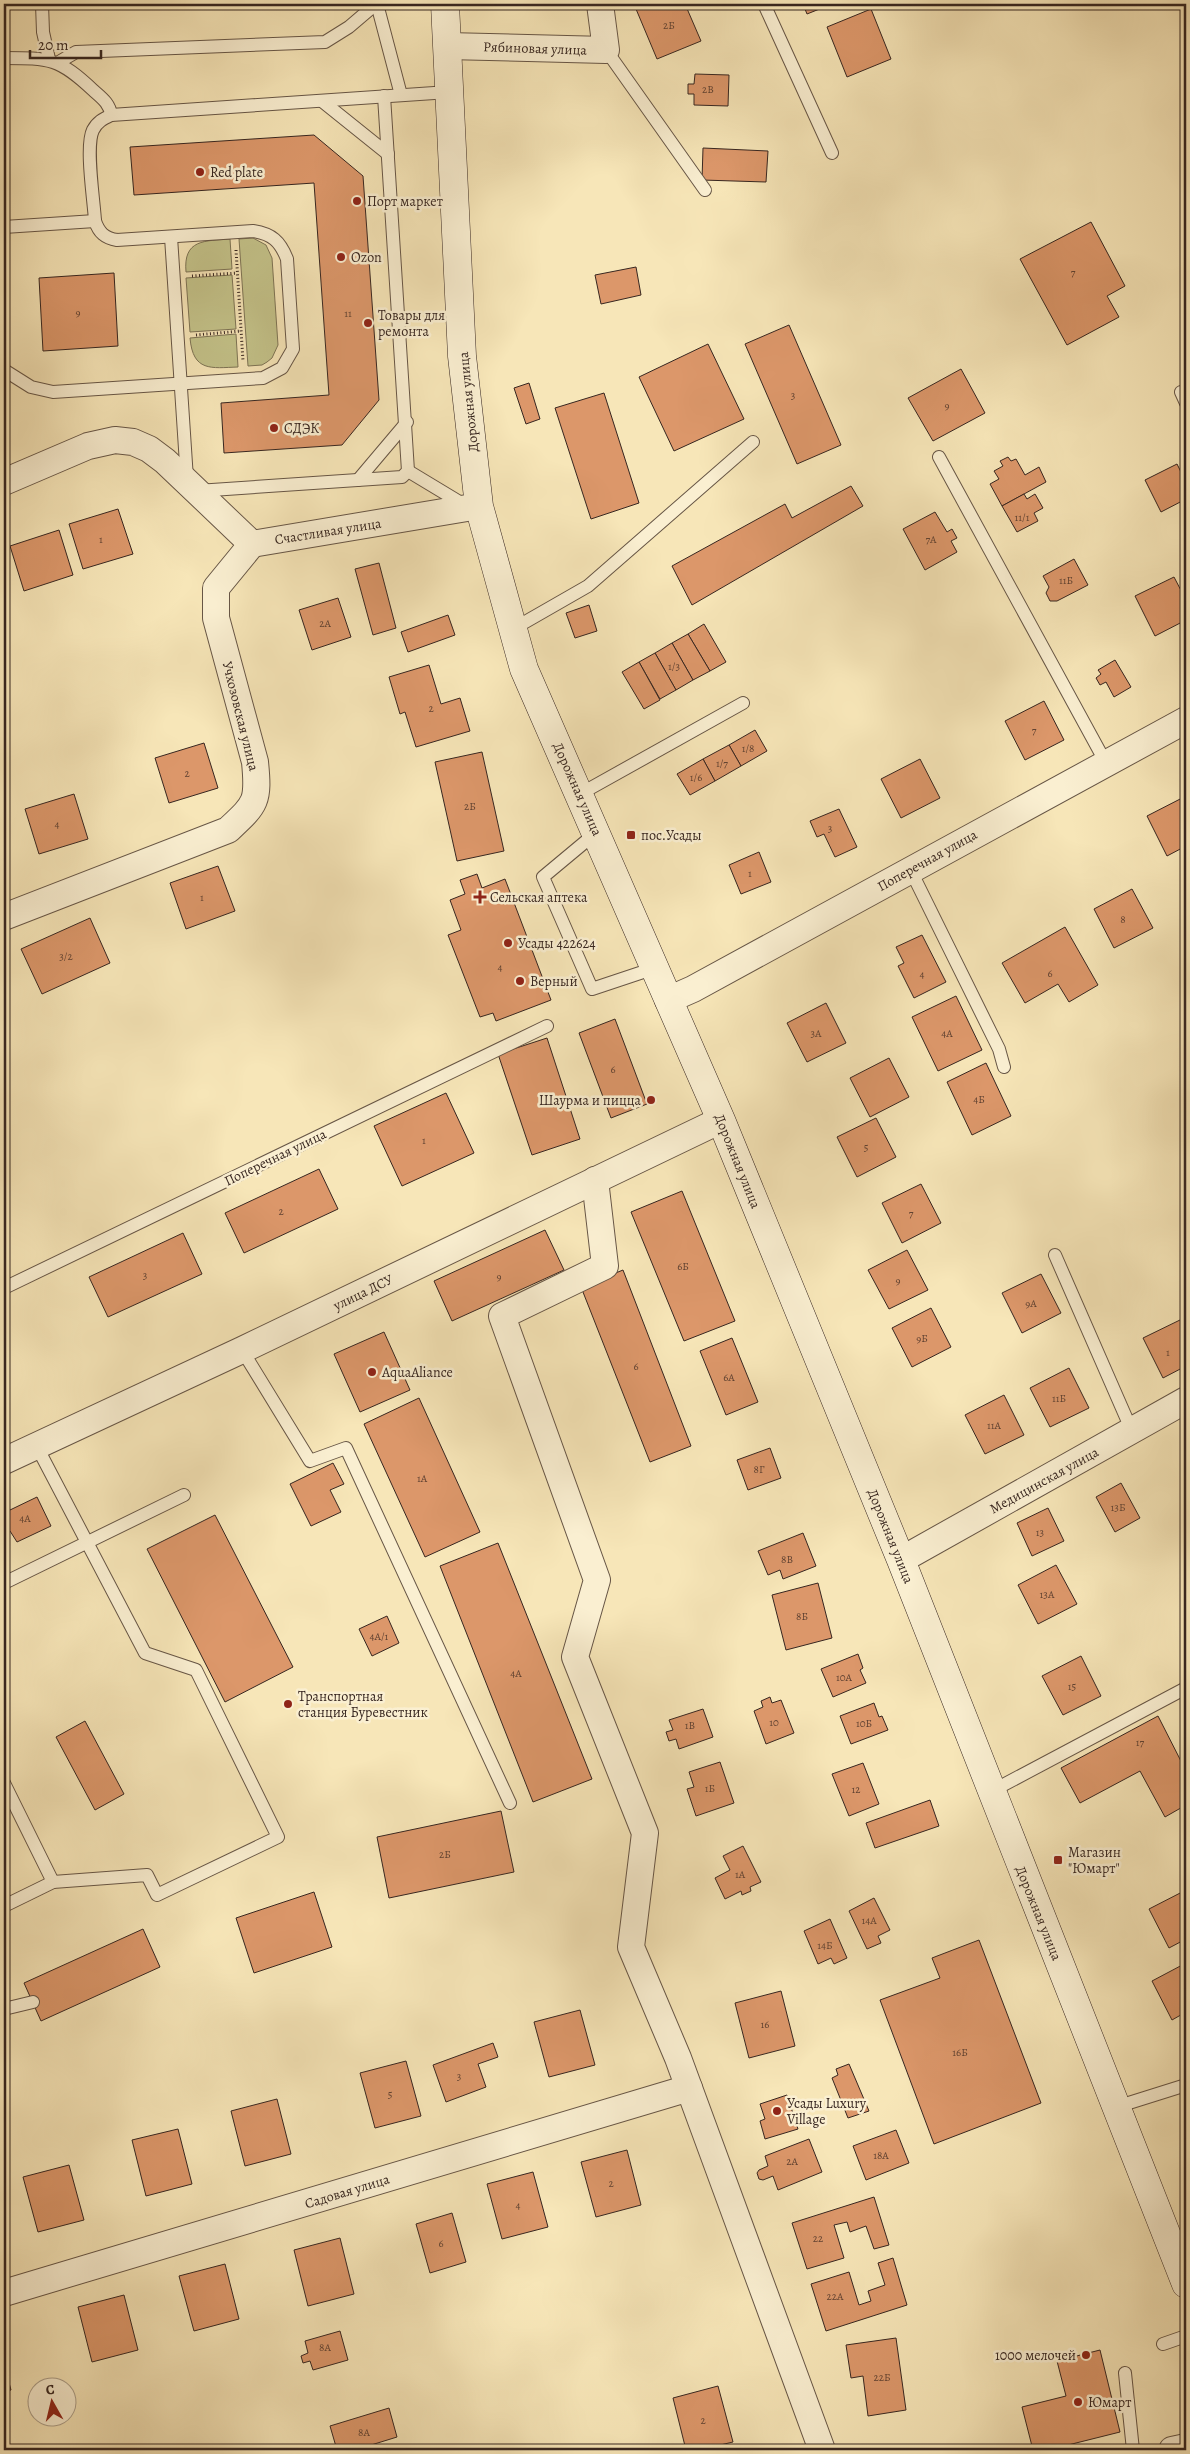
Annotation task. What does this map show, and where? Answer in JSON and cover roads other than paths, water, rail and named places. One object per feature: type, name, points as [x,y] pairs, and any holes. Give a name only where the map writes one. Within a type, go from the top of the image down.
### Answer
[{"type":"street","name":"Дорожная улица","points":[[446,4],[462,356],[474,507],[524,669],[597,832],[721,1120],[901,1560],[990,1792],[1186,2284]]},
{"type":"street","name":"Рябиновая улица","points":[[448,46],[606,50],[600,4]]},
{"type":"street","points":[[4,482],[88,446],[115,440],[133,442],[149,448],[252,544]]},
{"type":"street","name":"Счастливая улица","points":[[252,544],[474,507]]},
{"type":"street","name":"Учхозовская улица","points":[[4,917],[228,830],[252,808],[258,786],[255,762],[216,618],[216,588],[252,544]]},
{"type":"street","name":"Поперечная улица","points":[[668,1000],[693,989],[1186,720]]},
{"type":"street","name":"улица ДСУ","points":[[4,1461],[242,1350],[721,1120]]},
{"type":"street","points":[[595,1180],[605,1266],[502,1316],[597,1580],[575,1657],[645,1833],[631,1947],[689,2088],[822,2450]]},
{"type":"street","name":"Медицинская улица","points":[[901,1560],[1186,1400]]},
{"type":"street","name":"Садовая улица","points":[[4,2293],[689,2088]]},
{"type":"street","points":[[1172,2450],[1186,2447]]},
{"type":"lane","points":[[42,4],[43,32],[54,61]]},
{"type":"lane","points":[[54,61],[76,52],[325,42],[349,27],[376,4],[401,95]]},
{"type":"lane","points":[[764,4],[832,152]]},
{"type":"lane","points":[[606,50],[705,190]]},
{"type":"lane","points":[[4,58],[54,61],[73,71],[106,103],[111,115]]},
{"type":"lane","points":[[4,370],[31,387],[53,392],[263,378],[275,373],[289,359],[293,349],[287,259],[282,246],[276,238],[266,233],[235,232],[117,240],[109,239],[98,230],[95,221],[90,137],[96,124],[111,115],[450,92]]},
{"type":"lane","points":[[171,237],[181,383],[192,487],[402,477],[408,471],[407,422],[384,96]]},
{"type":"lane","points":[[322,101],[388,154]]},
{"type":"lane","points":[[4,227],[95,221]]},
{"type":"lane","points":[[358,480],[407,422]]},
{"type":"lane","points":[[513,630],[588,586],[753,442]]},
{"type":"lane","points":[[940,458],[1106,763]]},
{"type":"lane","points":[[408,471],[474,507]]},
{"type":"lane","points":[[580,794],[743,703]]},
{"type":"lane","points":[[597,832],[543,877],[592,989],[655,968]]},
{"type":"lane","points":[[910,870],[999,1049],[1004,1067]]},
{"type":"lane","name":"Поперечная улица","points":[[4,1288],[547,1026]]},
{"type":"lane","points":[[1055,1255],[1132,1431]]},
{"type":"lane","points":[[242,1350],[310,1461],[346,1448],[510,1804]]},
{"type":"lane","points":[[4,1906],[53,1882],[147,1875],[157,1895],[278,1837],[196,1670],[145,1653],[36,1445]]},
{"type":"lane","points":[[4,1583],[184,1495]]},
{"type":"lane","points":[[990,1792],[1186,1688]]},
{"type":"lane","points":[[4,1783],[53,1882]]},
{"type":"lane","points":[[4,2008],[33,2002]]},
{"type":"lane","points":[[1116,2107],[1186,2085]]},
{"type":"lane","points":[[1163,2344],[1186,2336]]},
{"type":"lane","points":[[1125,2372],[1133,2450]]},
{"type":"place","name":"Red plate","points":[[200,172]]},
{"type":"place","name":"Порт маркет","points":[[357,201]]},
{"type":"place","name":"Ozon","points":[[341,257]]},
{"type":"place","name":"Товары для ремонта","points":[[368,323]]},
{"type":"place","name":"СДЭК","points":[[274,428]]},
{"type":"place","name":"пос.Усады","points":[[631,835]]},
{"type":"place","name":"Сельская аптека","points":[[480,897]]},
{"type":"place","name":"Усады 422624","points":[[508,943]]},
{"type":"place","name":"Верный","points":[[520,981]]},
{"type":"place","name":"Шаурма и пицца","points":[[651,1100]]},
{"type":"place","name":"AquaAliance","points":[[372,1372]]},
{"type":"place","name":"Транспортная станция Буревестник","points":[[288,1704]]},
{"type":"place","name":"Магазин \"Юмарт\"","points":[[1058,1860]]},
{"type":"place","name":"Усады Luxury Village","points":[[777,2111]]},
{"type":"place","name":"1000 мелочей","points":[[1086,2355]]},
{"type":"place","name":"Юмарт","points":[[1078,2402]]}]
